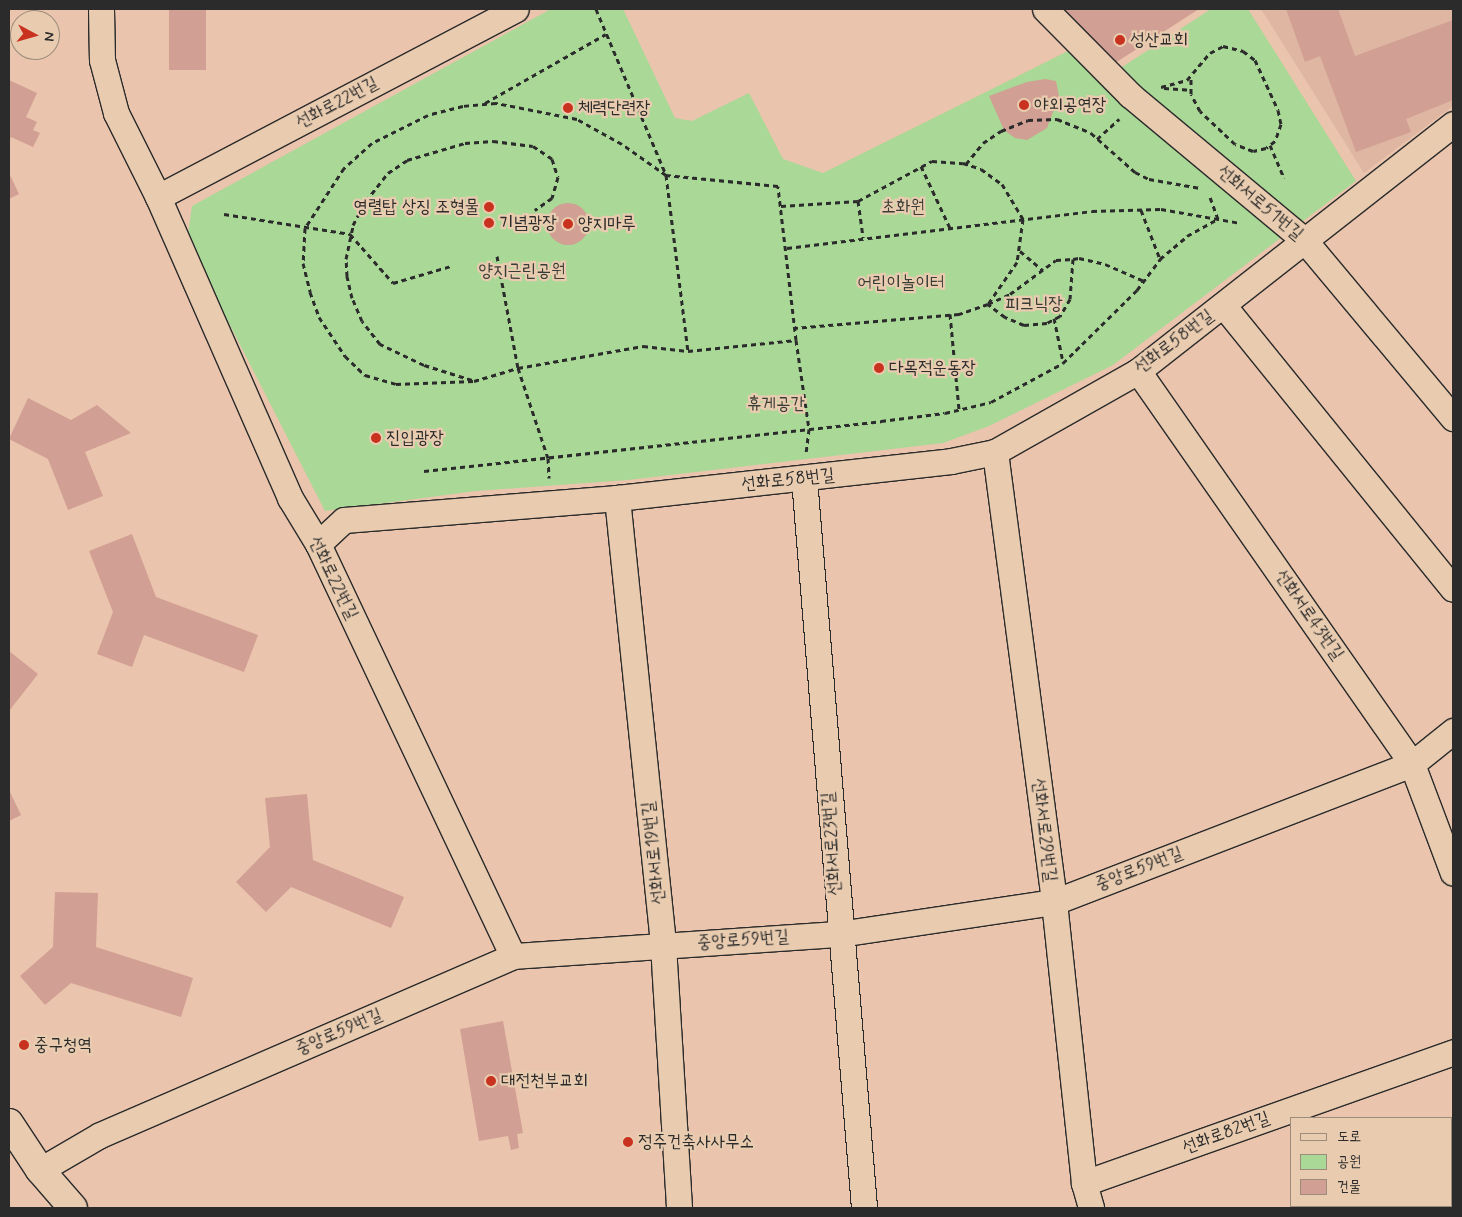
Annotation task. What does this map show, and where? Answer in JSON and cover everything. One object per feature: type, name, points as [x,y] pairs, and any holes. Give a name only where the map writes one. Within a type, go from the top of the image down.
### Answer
[{"type":"main road","points":[[9,1123],[40,1170],[73,1208]]},
{"type":"street","name":"선화로22번길","points":[[101,9],[102,60],[116,112],[158,197],[290,498],[318,544],[513,956]]},
{"type":"street","name":"선화로22번길","points":[[158,197],[516,9]]},
{"type":"street","name":"선화서로51번길","points":[[1045,9],[1130,95],[1305,241],[1453,418]]},
{"type":"street","name":"선화로58번길","points":[[318,544],[344,520],[617,498],[951,461],[995,452],[1138,371],[1453,124]]},
{"type":"street","name":"선화로58번길","points":[[1223,305],[1453,589]]},
{"type":"street","name":"선화서로43번길","points":[[1138,371],[1412,764],[1453,873]]},
{"type":"street","name":"선화서로29번길","points":[[995,452],[1054,902],[1084,1184],[1091,1208]]},
{"type":"street","name":"선화서로23번길","points":[[804,478],[839,934],[864,1208]]},
{"type":"street","name":"선화서로19번길","points":[[617,498],[663,945],[679,1208]]},
{"type":"street","name":"중앙로59번길","points":[[40,1170],[100,1135],[513,956],[839,934],[1054,902],[1412,764],[1453,731]]},
{"type":"street","name":"선화로82번길","points":[[1084,1184],[1453,1052]]},
{"type":"path","points":[[596,9],[666,175],[688,351]]},
{"type":"path","points":[[483,104],[606,34]]},
{"type":"path","points":[[1190,90],[1157,88],[1191,76],[1210,53],[1223,46],[1243,51],[1255,60],[1272,93],[1281,124],[1280,131],[1270,145],[1253,151],[1235,144],[1212,124],[1190,90],[1191,76]]},
{"type":"path","points":[[796,340],[688,351],[643,346],[518,368],[474,381],[396,384],[365,375],[345,356],[319,317],[310,292],[303,263],[305,228],[330,186],[372,143],[428,115],[483,104],[532,108],[577,119],[622,144],[666,175],[778,186],[787,248],[794,328],[796,340],[809,429]]},
{"type":"path","points":[[966,164],[983,143],[1001,131],[1028,120],[1058,119],[1091,133],[1109,152],[1149,180],[1202,188],[1211,198],[1218,219]]},
{"type":"path","points":[[474,381],[424,365],[380,344],[362,321],[352,298],[346,259],[350,234],[366,201],[388,173],[407,160],[465,143],[524,144],[533,146],[552,160],[558,176],[552,198],[535,210]]},
{"type":"path","points":[[1270,145],[1284,178]]},
{"type":"path","points":[[781,206],[858,201],[932,161],[966,164],[981,169],[1002,184],[1023,219],[1017,262],[988,304]]},
{"type":"path","points":[[921,166],[950,228]]},
{"type":"path","points":[[858,201],[863,238]]},
{"type":"path","points":[[787,248],[1023,219],[1141,210],[1161,209],[1240,223]]},
{"type":"path","points":[[1141,210],[1160,259]]},
{"type":"path","points":[[224,214],[350,234],[394,283],[451,266]]},
{"type":"path","points":[[424,471],[809,429],[959,409],[991,402],[1064,362],[1105,325],[1144,281],[1160,259],[1187,236],[1218,219]]},
{"type":"path","points":[[1020,251],[1043,270]]},
{"type":"path","points":[[497,256],[518,368],[548,458]]},
{"type":"path","points":[[794,328],[950,314],[988,304],[1010,294],[1056,260],[1073,259],[1105,264],[1144,281]]},
{"type":"path","points":[[988,304],[1005,318],[1024,326],[1054,318],[1070,299],[1073,259]]},
{"type":"path","points":[[950,314],[959,409]]},
{"type":"path","points":[[1054,318],[1064,362]]},
{"type":"shaded area","points":[[1261,9],[1453,9],[1453,106],[1364,173]]},
{"type":"green space","name":"양지근린공원","points":[[551,9],[623,9],[675,118],[692,121],[749,93],[783,159],[823,173],[1072,49],[1099,82],[1211,9],[1248,9],[1356,181],[1113,365],[989,426],[943,443],[628,480],[476,491],[325,511],[187,241],[192,206]]},
{"type":"building","points":[[169,9],[206,9],[206,70],[169,70]]},
{"type":"building","name":"성산교회","points":[[1061,9],[1199,9],[1115,63]]},
{"type":"building","points":[[1286,9],[1338,9],[1355,56],[1453,20],[1453,100],[1406,119],[1411,132],[1356,152],[1320,56],[1305,62]]},
{"type":"building","name":"야외공연장","points":[[1045,79],[1056,81],[1059,96],[1047,128],[1027,140],[1015,138],[1004,130],[989,96],[1027,82]]},
{"type":"building","points":[[9,80],[37,93],[26,117],[37,122],[33,130],[40,133],[33,147],[11,137],[9,142]]},
{"type":"building","points":[[9,173],[19,194],[9,199]]},
{"type":"building","name":"양지마루","points":[[568,203],[583,209],[589,224],[583,239],[568,245],[553,239],[547,224],[553,209]]},
{"type":"building","points":[[28,398],[71,420],[97,405],[131,433],[85,452],[103,496],[68,510],[48,459],[9,439]]},
{"type":"building","points":[[132,534],[156,597],[258,635],[244,672],[144,635],[132,667],[97,654],[113,612],[89,551]]},
{"type":"building","points":[[9,651],[38,674],[9,711]]},
{"type":"building","points":[[9,790],[21,815],[9,821]]},
{"type":"building","points":[[307,794],[313,860],[404,897],[391,928],[291,887],[266,912],[236,882],[270,847],[265,798]]},
{"type":"building","points":[[55,892],[98,893],[96,947],[193,978],[181,1017],[71,983],[45,1005],[20,976],[53,947]]},
{"type":"building","name":"대전천부교회","points":[[503,1021],[523,1133],[517,1134],[519,1148],[511,1150],[508,1136],[479,1141],[460,1029]]},
{"type":"place","name":"성산교회","points":[[1120,40]]},
{"type":"place","name":"야외공연장","points":[[1024,105]]},
{"type":"place","name":"체력단련장","points":[[568,108]]},
{"type":"place","name":"영렬탑 상징 조형물","points":[[489,207]]},
{"type":"place","name":"기념광장","points":[[489,223]]},
{"type":"place","name":"양지마루","points":[[568,224]]},
{"type":"place","name":"다목적운동장","points":[[879,368]]},
{"type":"place","name":"진입광장","points":[[376,438]]},
{"type":"place","name":"중구청역","points":[[24,1045]]},
{"type":"place","name":"대전천부교회","points":[[491,1081]]},
{"type":"place","name":"정주건축사사무소","points":[[628,1142]]},
{"type":"park label","name":"초화원","points":[[903,207]]},
{"type":"park label","name":"어린이놀이터","points":[[901,283]]},
{"type":"park label","name":"피크닉장","points":[[1034,304]]},
{"type":"park label","name":"휴게공간","points":[[776,404]]}]
